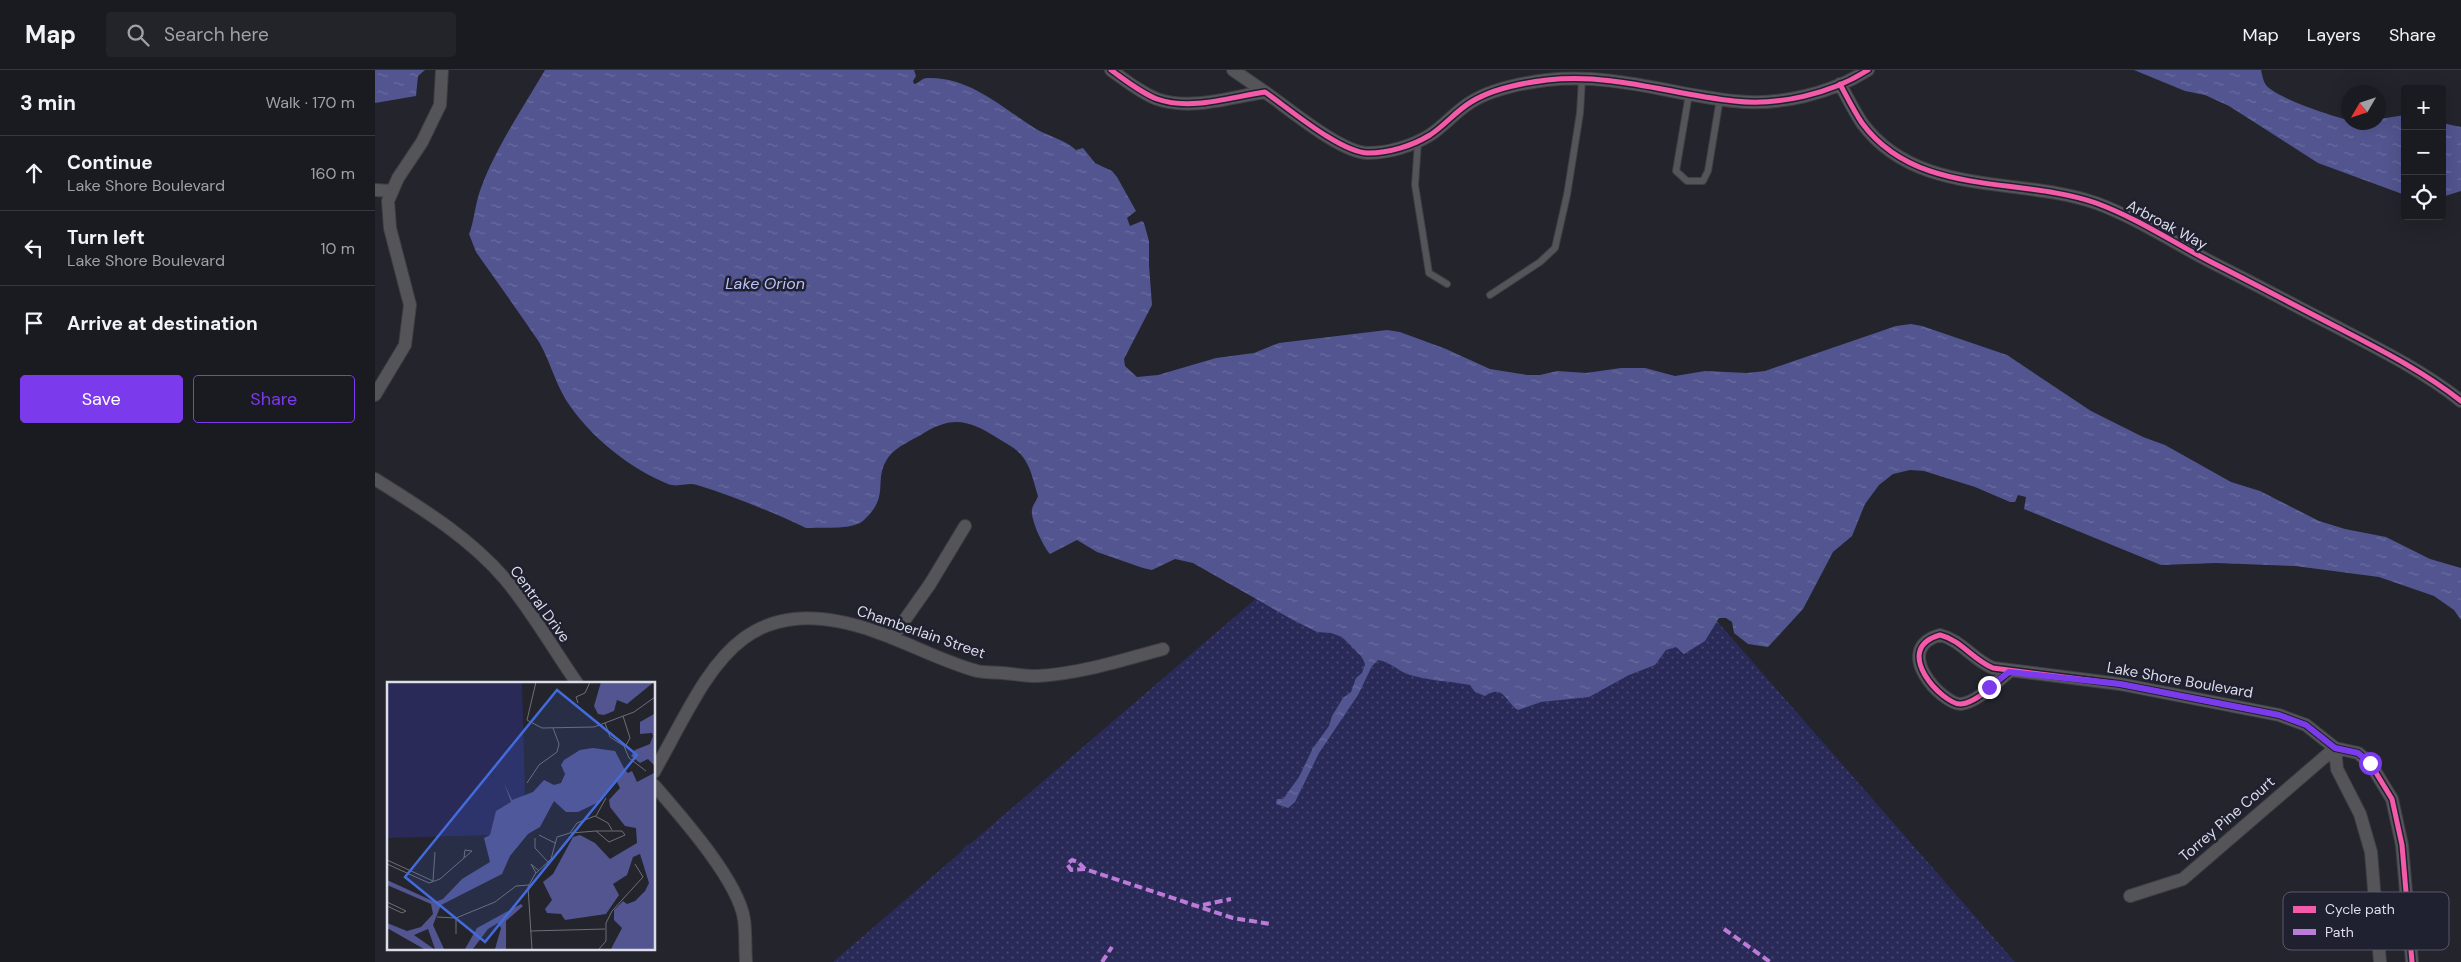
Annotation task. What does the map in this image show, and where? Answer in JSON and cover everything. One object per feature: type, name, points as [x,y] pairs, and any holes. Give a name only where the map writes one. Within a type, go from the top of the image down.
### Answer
[{"type":"street","points":[[375,395],[405,345],[410,305],[390,228],[388,201],[398,178],[422,142],[440,105],[442,70]]},
{"type":"street","points":[[1111,70],[1157,99],[1175,103],[1211,102],[1265,92]]},
{"type":"street","points":[[1233,70],[1337,142],[1366,153],[1392,151],[1429,136],[1471,102],[1504,89],[1547,80],[1582,79],[1646,84],[1735,101],[1776,101],[1817,93],[1868,70]]},
{"type":"street","name":"Arbroak Way","points":[[1840,84],[1862,123],[1881,143],[1912,164],[1972,183],[2048,190],[2095,203],[2134,219],[2185,249],[2383,352],[2459,394]]},
{"type":"street","points":[[375,190],[392,191]]},
{"type":"street","name":"Central Drive","points":[[375,479],[421,508],[465,541],[505,579],[576,682]]},
{"type":"street","points":[[892,638],[930,584],[965,526]]},
{"type":"street","name":"Chamberlain Street","points":[[655,770],[705,681],[729,649],[756,629],[787,619],[829,620],[892,638],[978,671],[1037,676],[1115,662],[1163,649]]},
{"type":"street","name":"Lake Shore Boulevard","points":[[2009,672],[1978,697],[1961,704],[1953,703],[1945,698],[1921,670],[1918,660],[1919,652],[1932,637],[1940,635],[1959,644],[1985,665],[2009,672],[2120,684],[2279,715],[2306,725],[2335,748],[2358,753],[2370,763],[2391,799],[2402,845],[2406,892]]},
{"type":"street","points":[[2335,748],[2337,770],[2360,814],[2371,852],[2374,892]]},
{"type":"street","name":"Torrey Pine Court","points":[[2130,896],[2183,878],[2335,748]]},
{"type":"street","points":[[655,786],[708,851],[735,894],[744,918],[746,962]]},
{"type":"lane","points":[[1490,295],[1539,262],[1555,248],[1577,133],[1582,79]]},
{"type":"lane","points":[[1689,92],[1675,171],[1687,181],[1703,181],[1708,171],[1720,98]]},
{"type":"lane","points":[[1418,140],[1415,184],[1429,273],[1447,284]]},
{"type":"shaded area","points":[[1508,382],[2015,962],[833,962],[962,851],[966,845],[970,844]]},
{"type":"water","points":[[375,70],[425,70],[418,76],[416,96],[375,103]]},
{"type":"water","name":"Lake Orion","points":[[545,70],[914,70],[916,76],[913,81],[914,84],[925,78],[942,79],[957,82],[985,95],[1036,129],[1076,150],[1083,148],[1095,163],[1112,171],[1136,211],[1127,218],[1130,226],[1142,221],[1144,223],[1149,241],[1152,305],[1124,359],[1125,366],[1137,377],[1158,375],[1216,358],[1254,353],[1279,343],[1387,330],[1400,332],[1446,349],[1490,369],[1527,375],[1540,375],[1557,371],[1586,373],[1621,368],[1645,368],[1675,376],[1705,371],[1747,373],[1765,371],[1896,326],[1911,324],[1922,326],[2007,355],[2091,411],[2143,437],[2165,445],[2231,482],[2260,491],[2319,521],[2345,529],[2386,537],[2430,559],[2461,568],[2461,620],[2454,610],[2434,596],[2379,577],[2295,566],[2216,563],[2161,565],[2024,509],[2026,497],[2018,495],[2015,502],[2010,502],[1975,487],[1924,471],[1910,470],[1893,474],[1879,485],[1865,504],[1852,536],[1833,552],[1803,609],[1768,647],[1748,644],[1734,633],[1732,622],[1726,618],[1719,618],[1705,641],[1684,654],[1676,647],[1666,650],[1655,665],[1629,675],[1589,697],[1541,702],[1518,710],[1501,693],[1496,692],[1485,696],[1475,692],[1470,685],[1431,680],[1407,674],[1386,662],[1378,660],[1372,666],[1358,695],[1319,753],[1295,802],[1288,808],[1276,804],[1277,799],[1283,799],[1299,777],[1313,748],[1329,726],[1332,716],[1343,698],[1351,692],[1356,678],[1362,673],[1365,664],[1362,657],[1342,637],[1331,633],[1317,632],[1193,563],[1175,559],[1152,570],[1097,552],[1077,540],[1050,554],[1041,540],[1033,520],[1032,508],[1038,496],[1031,473],[1023,456],[988,432],[969,424],[950,422],[930,429],[901,446],[886,461],[881,476],[877,504],[872,511],[859,523],[847,527],[832,528],[806,528],[725,494],[697,485],[668,484],[625,460],[598,438],[566,400],[539,342],[476,252],[469,234],[479,194],[487,173],[502,143]]},
{"type":"water","points":[[2134,70],[2261,70],[2266,85],[2272,90],[2292,101],[2341,118],[2341,130],[2386,130],[2386,118],[2401,116],[2401,194],[2318,163],[2229,106],[2205,95],[2185,91]]},
{"type":"water","points":[[2446,124],[2461,127],[2461,191],[2446,196]]},
{"type":"marked path","points":[[1085,869],[1078,862],[1072,860],[1067,864],[1071,870],[1085,869],[1233,918],[1270,924]]},
{"type":"marked path","points":[[1203,905],[1231,899]]},
{"type":"marked path","points":[[1724,929],[1770,962]]},
{"type":"marked path","points":[[1102,962],[1112,947]]},
{"type":"cycle path","points":[[1111,70],[1133,86],[1157,99],[1183,104],[1211,102],[1265,92],[1330,138],[1344,146],[1368,153],[1392,150],[1416,142],[1430,135],[1479,97],[1508,87],[1528,83],[1547,80],[1596,79],[1642,85],[1710,98],[1768,102],[1821,92],[1838,86],[1868,70]]},
{"type":"cycle path","points":[[1840,84],[1862,123],[1885,147],[1911,163],[1940,174],[1971,181],[2066,195],[2111,209],[2381,350],[2430,379],[2461,401]]},
{"type":"cycle path","points":[[2009,672],[1980,696],[1961,704],[1943,696],[1933,686],[1925,675],[1920,663],[1920,652],[1926,642],[1940,635],[1954,641],[1993,668],[2120,684],[2279,715],[2306,725],[2335,748],[2358,753],[2370,763],[2392,799],[2402,845],[2406,892]]},
{"type":"cycle path","points":[[2411,950],[2412,962]]},
{"type":"route","points":[[1989,687],[2009,672],[2120,684],[2279,715],[2306,725],[2335,748],[2358,753],[2370,763]]}]
